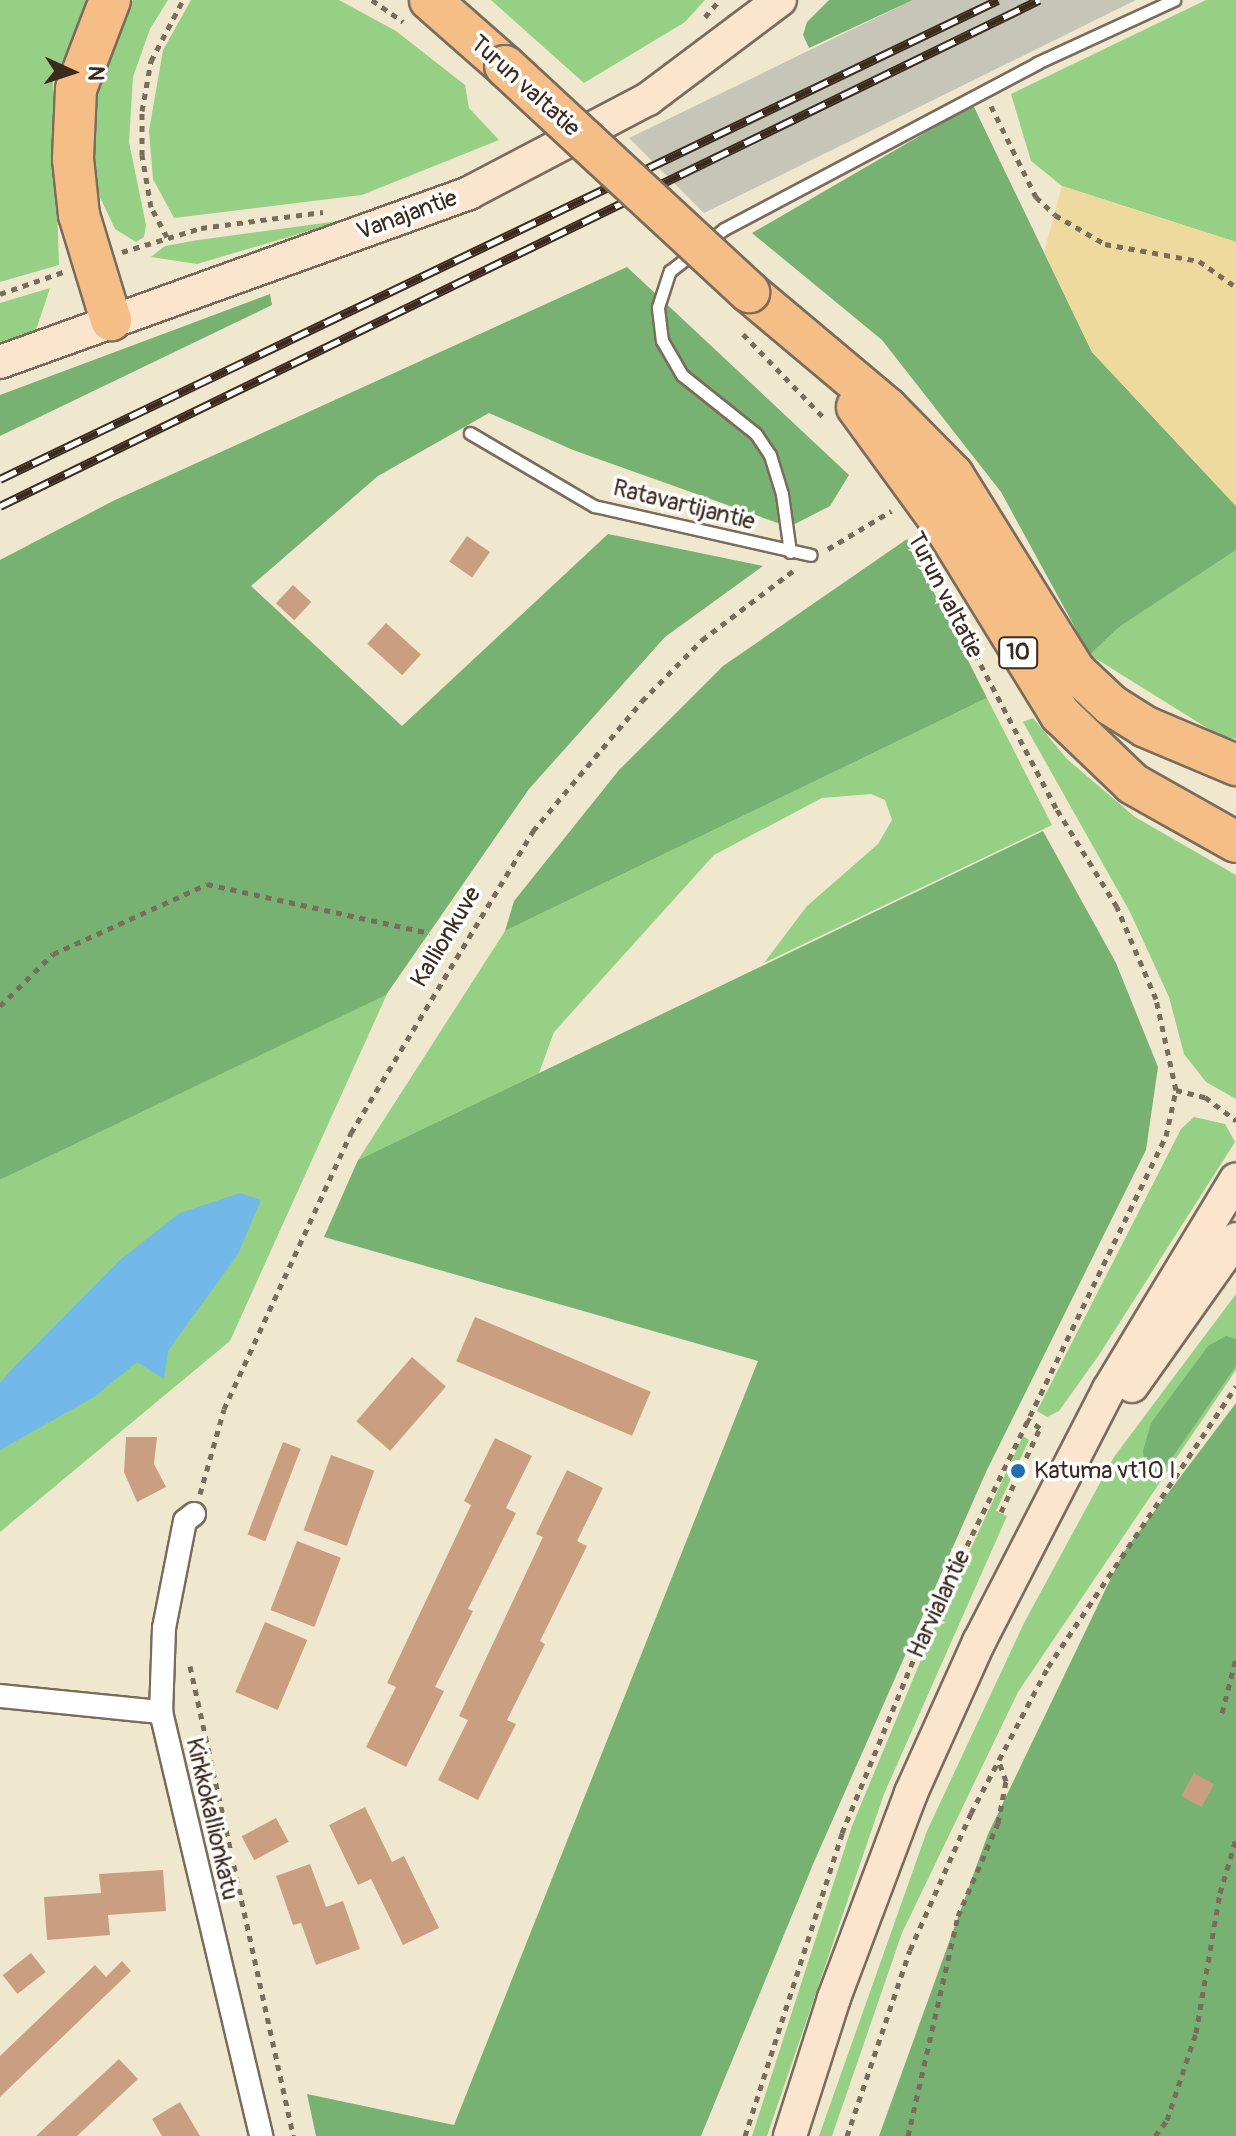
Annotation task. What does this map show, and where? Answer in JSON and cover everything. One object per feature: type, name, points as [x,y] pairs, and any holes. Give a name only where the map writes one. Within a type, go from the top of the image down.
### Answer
[{"type":"highway","points":[[110,0],[76,89],[73,159],[79,215],[111,320]]},
{"type":"highway","name":"Turun valtatie","points":[[430,0],[505,66],[743,309],[796,335],[887,408],[953,475],[1075,671],[1111,705],[1146,727],[1236,765]]},
{"type":"highway","name":"Turun valtatie","points":[[796,335],[900,462],[1060,714],[1133,784],[1236,842]]},
{"type":"main road","name":"Vanajantie","points":[[0,362],[469,193],[648,99],[780,0]]},
{"type":"main road","points":[[790,2136],[834,1998],[911,1793],[979,1642],[1141,1332],[1236,1179]]},
{"type":"main road","points":[[1049,1508],[1236,1239]]},
{"type":"street","name":"Kirkkokallionkatu","points":[[194,1514],[185,1521],[164,1628],[161,1712],[261,2136]]},
{"type":"street","points":[[0,1696],[161,1712]]},
{"type":"lane","points":[[790,552],[782,494],[770,455],[756,434],[682,375],[667,352],[657,318],[662,286],[670,271],[724,229],[984,92],[1174,0]]},
{"type":"lane","name":"Ratavartijantie","points":[[470,433],[594,506],[811,555]]},
{"type":"path","name":"Vanajantie","points":[[183,0],[151,61],[142,111],[142,155],[151,207],[167,237],[201,228],[332,211]]},
{"type":"path","points":[[699,23],[720,0]]},
{"type":"path","points":[[984,92],[1036,197],[1055,215],[1105,244],[1199,261],[1236,287]]},
{"type":"path","points":[[743,309],[834,429]]},
{"type":"path","name":"Kallionkuve","points":[[194,1514],[224,1409],[351,1133],[533,831],[642,701],[702,640],[811,555],[843,543],[897,504]]},
{"type":"path","name":"Turun valtatie","points":[[942,591],[1056,808],[1117,907],[1156,999],[1176,1090]]},
{"type":"path","points":[[0,1006],[53,954],[207,884],[430,933]]},
{"type":"path","points":[[1176,1090],[1205,1097],[1236,1120]]},
{"type":"path","name":"Harvialantie","points":[[745,2136],[842,1833],[925,1632],[1166,1136],[1176,1090]]},
{"type":"path","points":[[847,2136],[910,1950],[999,1762],[1048,1667],[1236,1386]]},
{"type":"path","points":[[1001,1512],[1040,1428],[1027,1419]]},
{"type":"path","points":[[1222,1713],[1236,1658]]},
{"type":"path","points":[[189,1664],[293,2136]]},
{"type":"path","points":[[908,2136],[958,1916],[998,1823],[1006,1781],[999,1762]]},
{"type":"path","points":[[1155,2136],[1167,2120],[1196,2033],[1220,1893],[1236,1839]]},
{"type":"shaded area","points":[[913,0],[1136,0],[704,213],[629,138]]},
{"type":"green space","points":[[0,0],[90,0],[53,82],[59,265],[0,282]]},
{"type":"green space","points":[[133,0],[168,0],[150,29],[133,77],[129,142],[146,225],[144,237],[136,242],[115,229],[96,189],[90,152],[91,107],[119,18]]},
{"type":"green space","points":[[191,0],[339,0],[396,31],[465,85],[469,108],[499,140],[362,195],[174,218],[153,179],[149,131],[163,50]]},
{"type":"green space","points":[[491,0],[705,0],[685,22],[584,83]]},
{"type":"green space","points":[[829,0],[913,0],[809,48],[803,35],[807,22]]},
{"type":"green space","points":[[1206,0],[1236,0],[1236,242],[1062,186],[1031,161],[1011,94]]},
{"type":"green space","points":[[973,105],[1092,352],[1236,506],[1236,550],[1118,628],[1090,655],[1001,492],[882,340],[752,233]]},
{"type":"green space","points":[[346,220],[197,264],[151,257],[165,246]]},
{"type":"green space","points":[[627,267],[849,475],[830,506],[789,527],[573,450],[489,413],[378,476],[251,586],[402,726],[608,534],[763,566],[665,637],[529,789],[386,995],[0,1180],[0,560],[113,501]]},
{"type":"green space","points":[[50,288],[37,327],[26,339],[0,348],[0,303]]},
{"type":"green space","points":[[270,294],[272,305],[0,436],[0,395]]},
{"type":"green space","points":[[907,539],[987,698],[505,931],[514,901],[619,770],[723,666]]},
{"type":"green space","points":[[1236,550],[1236,739],[1220,736],[1090,655],[1118,628]]},
{"type":"green space","points":[[987,698],[1052,825],[764,963],[807,906],[878,844],[892,820],[885,800],[871,794],[822,798],[714,855],[554,1032],[539,1073],[358,1160],[505,931]]},
{"type":"green space","points":[[1033,718],[1067,759],[1135,817],[1236,875],[1236,1099],[1206,1082],[1184,1054],[1169,997],[1130,912],[1023,722]]},
{"type":"green space","points":[[1043,831],[1116,963],[1158,1067],[1146,1150],[986,1472],[814,1862],[701,2136],[316,2136],[307,2094],[454,2125],[758,1361],[324,1237],[358,1160]]},
{"type":"green space","points":[[387,994],[230,1341],[0,1532],[0,1180]]},
{"type":"green space","points":[[1194,1117],[1225,1124],[1235,1142],[1099,1355],[1059,1411],[1047,1417],[1037,1411],[1181,1129]]},
{"type":"green space","points":[[1236,1294],[1236,1370],[1018,1692],[902,1933],[832,2136],[819,2136],[927,1831],[1024,1623],[1114,1457]]},
{"type":"green space","points":[[1226,1336],[1236,1339],[1236,1366],[1160,1475],[1147,1478],[1143,1451],[1151,1423],[1208,1346]]},
{"type":"green space","points":[[1236,1403],[1236,2136],[879,2136],[988,1834],[1123,1553]]},
{"type":"green space","points":[[1023,1436],[1029,1440],[996,1511],[1007,1516],[884,1794],[767,2136],[752,2136],[852,1826],[935,1626]]},
{"type":"sand","points":[[1062,186],[1236,242],[1236,506],[1092,352],[1044,252]]},
{"type":"water","points":[[240,1193],[261,1200],[238,1254],[168,1351],[164,1379],[137,1362],[94,1397],[0,1450],[0,1383],[14,1367],[121,1259],[180,1213]]},
{"type":"building","points":[[467,536],[490,552],[472,577],[449,561]]},
{"type":"building","points":[[293,585],[311,602],[294,620],[276,603]]},
{"type":"building","points":[[386,623],[421,654],[402,675],[367,644]]},
{"type":"building","points":[[475,1317],[651,1392],[632,1436],[456,1361]]},
{"type":"building","points":[[412,1357],[446,1387],[390,1451],[356,1421]]},
{"type":"building","points":[[126,1437],[157,1437],[154,1464],[166,1487],[137,1502],[124,1472]]},
{"type":"building","points":[[495,1438],[532,1456],[506,1508],[516,1513],[468,1609],[473,1611],[435,1687],[444,1691],[406,1767],[366,1747],[396,1687],[387,1683],[471,1505],[464,1501]]},
{"type":"building","points":[[283,1442],[301,1449],[265,1541],[248,1534]]},
{"type":"building","points":[[331,1455],[374,1471],[347,1546],[304,1530]]},
{"type":"building","points":[[567,1470],[603,1488],[577,1541],[587,1546],[540,1641],[545,1644],[507,1720],[516,1724],[478,1800],[438,1780],[468,1720],[459,1716],[543,1537],[536,1534]]},
{"type":"building","points":[[297,1541],[341,1558],[314,1627],[270,1610]]},
{"type":"building","points":[[265,1622],[307,1640],[278,1710],[235,1692]]},
{"type":"building","points":[[1194,1773],[1214,1784],[1202,1807],[1181,1796]]},
{"type":"building","points":[[365,1807],[392,1862],[404,1856],[439,1928],[403,1945],[371,1879],[358,1885],[329,1825]]},
{"type":"building","points":[[276,1818],[289,1842],[254,1860],[242,1836]]},
{"type":"building","points":[[310,1864],[326,1907],[343,1901],[360,1949],[316,1965],[301,1923],[293,1925],[276,1876]]},
{"type":"building","points":[[163,1870],[166,1911],[108,1915],[110,1935],[47,1940],[44,1897],[101,1893],[99,1874]]},
{"type":"building","points":[[31,1953],[46,1972],[17,1994],[3,1975]]},
{"type":"building","points":[[122,1961],[131,1971],[0,2097],[0,2056],[95,1965],[106,1977]]},
{"type":"building","points":[[119,2059],[138,2079],[77,2136],[36,2136]]},
{"type":"building","points":[[180,2102],[200,2136],[162,2136],[152,2119]]},
{"type":"railway","points":[[0,479],[998,0]]},
{"type":"railway","points":[[0,506],[1039,0]]},
{"type":"place","name":"Katuma vt10 I","points":[[1018,1471]]}]
